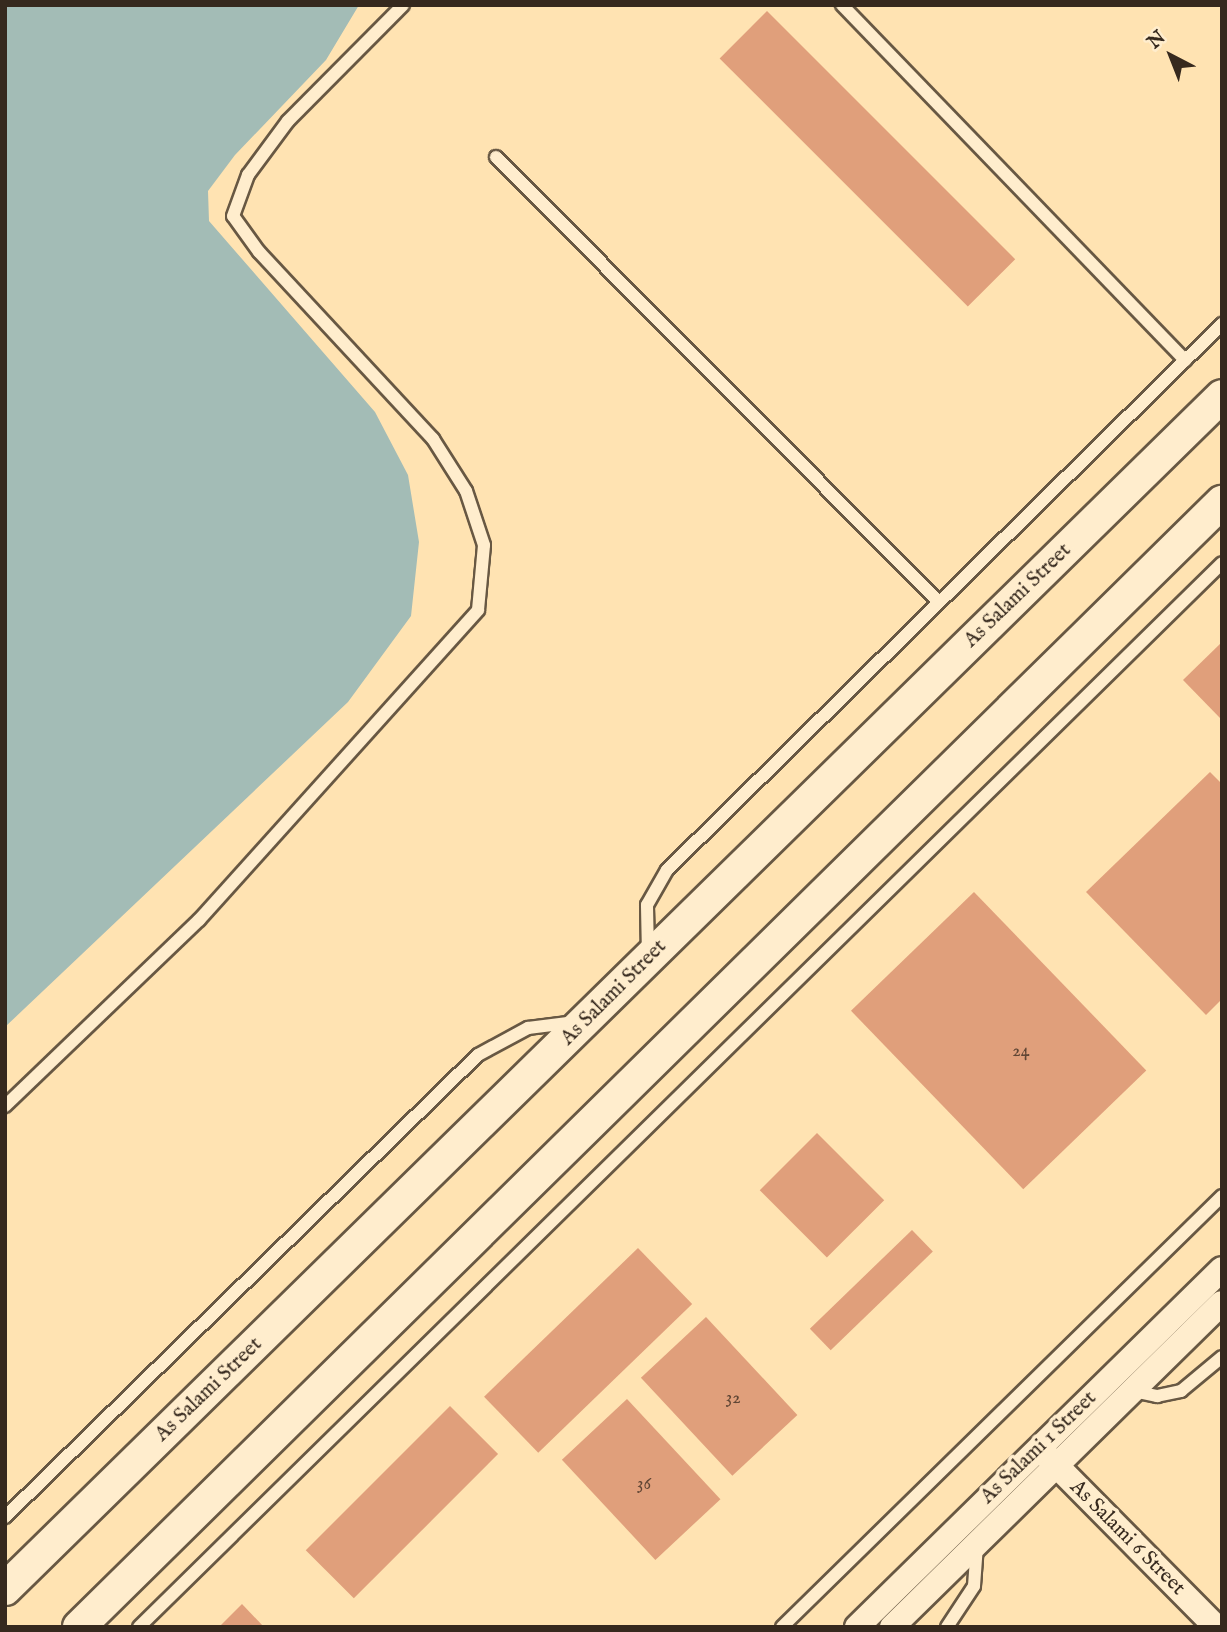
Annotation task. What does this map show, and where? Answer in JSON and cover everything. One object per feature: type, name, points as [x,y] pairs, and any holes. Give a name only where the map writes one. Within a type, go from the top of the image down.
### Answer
[{"type":"street","name":"As Salami Street","points":[[5,1589],[1222,396]]},
{"type":"street","points":[[79,1627],[1222,502]]},
{"type":"street","name":"As Salami 1 Street","points":[[892,1627],[976,1544],[1048,1457],[1222,1269]]},
{"type":"street","name":"As Salami 1 Street","points":[[857,1627],[1048,1457],[1133,1391],[1222,1303]]},
{"type":"street","name":"As Salami 6 Street","points":[[1048,1457],[1216,1627]]},
{"type":"lane","points":[[5,1106],[199,920],[478,610],[484,545],[466,491],[433,439],[260,252],[233,216],[248,175],[288,121],[403,5]]},
{"type":"lane","points":[[842,5],[1185,360]]},
{"type":"lane","points":[[496,157],[939,602]]},
{"type":"lane","points":[[648,959],[647,905],[667,870],[1222,324]]},
{"type":"lane","points":[[139,1627],[1222,562]]},
{"type":"lane","points":[[5,1517],[478,1055],[528,1028],[586,1020]]},
{"type":"lane","points":[[782,1627],[1222,1196]]},
{"type":"lane","points":[[1133,1391],[1157,1396],[1181,1391],[1222,1357]]},
{"type":"lane","points":[[947,1627],[961,1613],[974,1586],[976,1544]]},
{"type":"water","points":[[5,5],[359,5],[326,60],[235,155],[208,191],[209,221],[375,412],[408,475],[419,542],[411,616],[348,702],[5,1027]]},
{"type":"building","points":[[767,11],[1015,259],[968,307],[720,58]]},
{"type":"building","points":[[1222,642],[1222,717],[1220,718],[1183,680]]},
{"type":"building","points":[[1210,772],[1222,784],[1222,999],[1206,1015],[1086,892]]},
{"type":"building","points":[[974,892],[1146,1070],[1023,1189],[851,1011]]},
{"type":"building","points":[[817,1133],[884,1200],[827,1257],[760,1190]]},
{"type":"building","points":[[912,1230],[933,1252],[831,1350],[810,1329]]},
{"type":"building","points":[[638,1248],[692,1304],[538,1453],[484,1397]]},
{"type":"building","points":[[706,1317],[797,1415],[732,1476],[641,1378]]},
{"type":"building","points":[[627,1399],[720,1499],[655,1560],[562,1460]]},
{"type":"building","points":[[450,1406],[498,1454],[354,1598],[306,1550]]},
{"type":"building","points":[[242,1604],[264,1627],[219,1627]]}]
